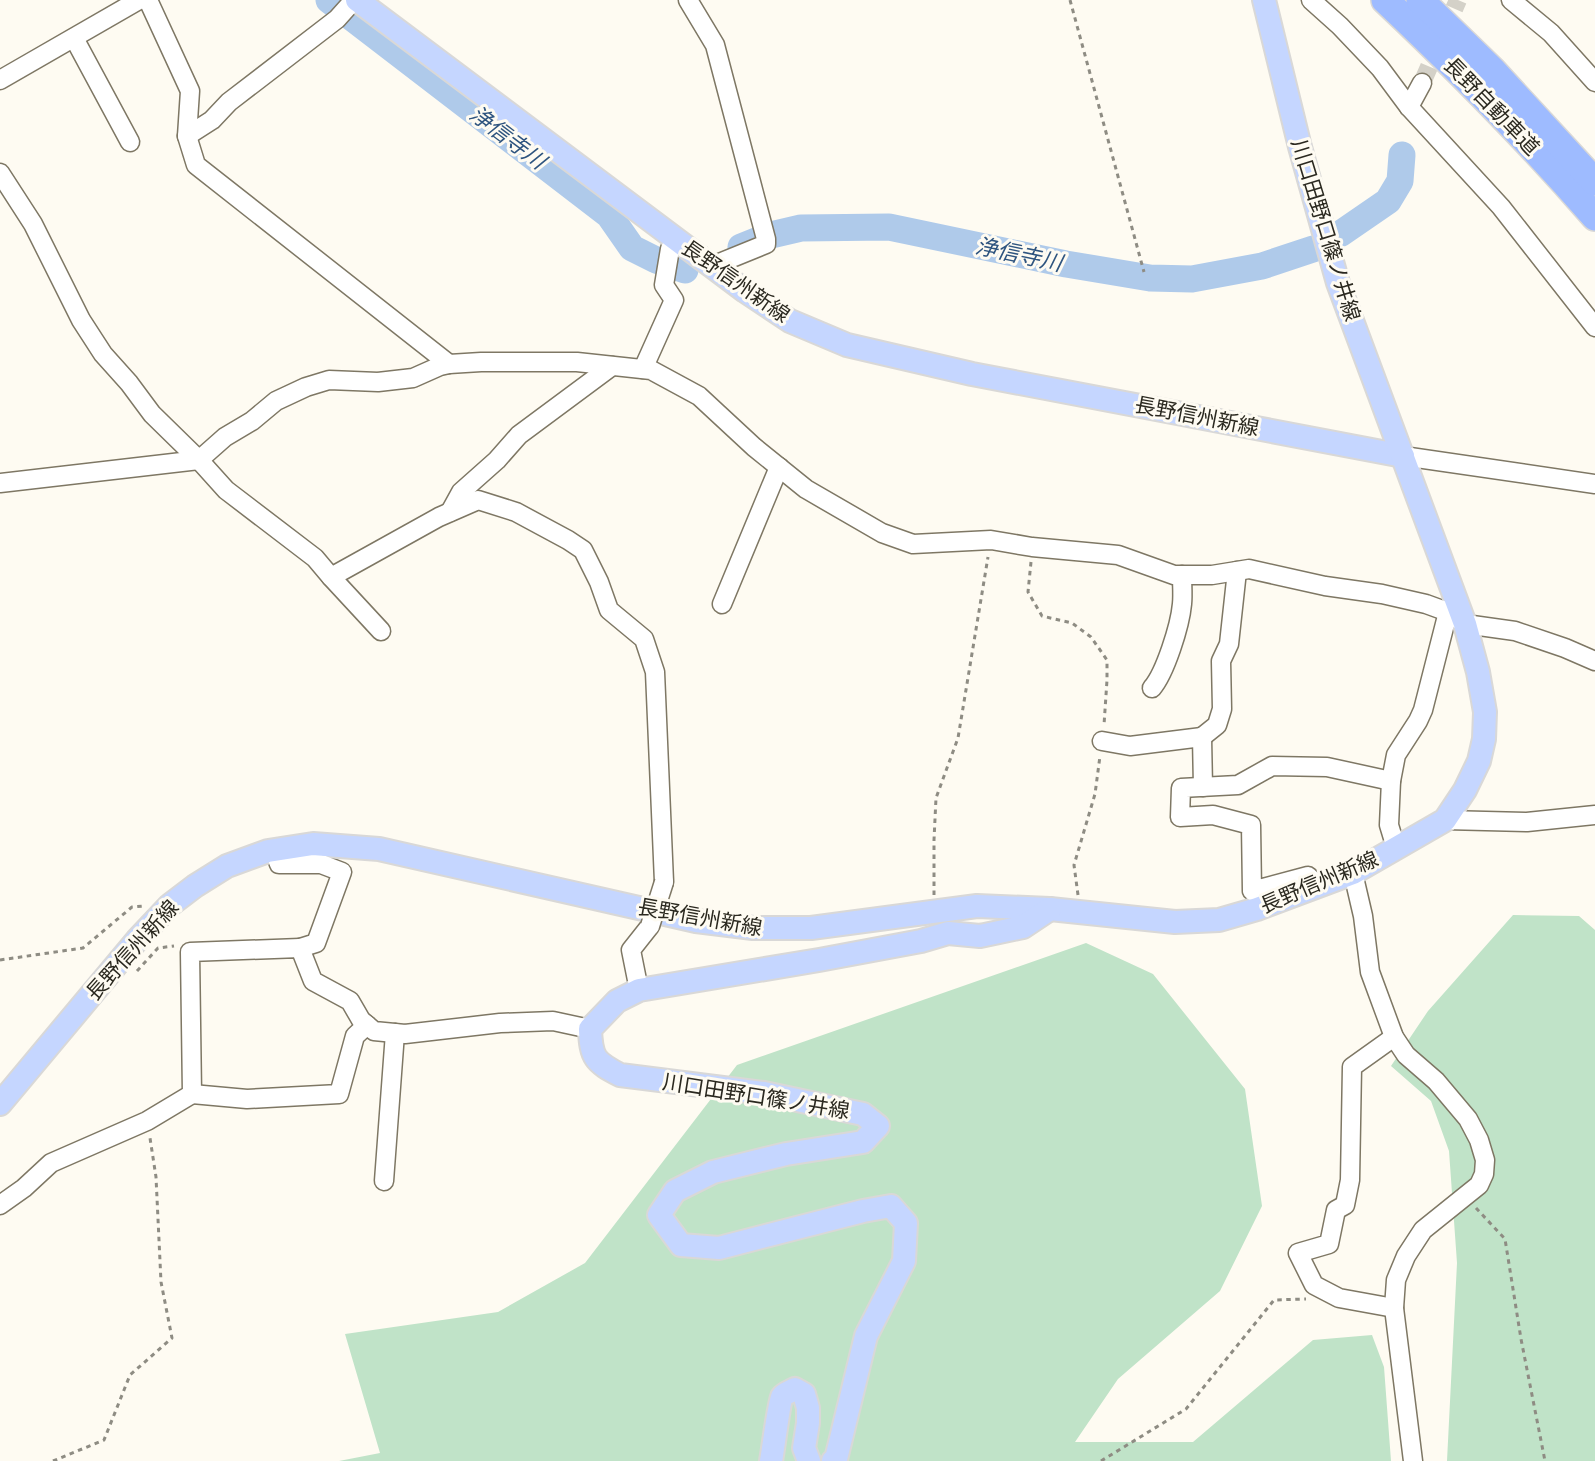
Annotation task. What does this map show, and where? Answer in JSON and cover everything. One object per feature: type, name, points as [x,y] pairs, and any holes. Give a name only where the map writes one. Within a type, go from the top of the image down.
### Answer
[{"type":"highway","name":"長野自動車道","points":[[1385,0],[1503,117],[1595,217]]},
{"type":"highway","name":"長野自動車道","points":[[1420,0],[1492,70],[1595,182]]},
{"type":"main road","name":"川口田野口篠ノ井線","points":[[1264,0],[1300,147],[1338,283],[1403,456]]},
{"type":"main road","name":"長野信州新線","points":[[0,1104],[137,940],[170,904],[227,866],[274,850],[312,844],[379,849],[696,921],[753,928],[811,928],[977,906],[1050,909],[1175,922],[1219,920],[1257,909],[1353,873],[1444,820],[1465,790],[1479,760],[1484,739],[1485,712],[1478,672],[1457,618],[1403,456],[972,374],[847,345],[790,321],[712,266],[674,244],[348,7]]},
{"type":"main road","points":[[590,1029],[617,1001],[639,990],[819,960],[921,941],[948,933],[980,936],[1023,927],[1050,909]]},
{"type":"main road","name":"川口田野口篠ノ井線","points":[[590,1029],[590,1044],[598,1064],[620,1075],[764,1093],[863,1114],[878,1126],[863,1142],[786,1154],[712,1172],[675,1191],[659,1215],[681,1245],[718,1248],[891,1206],[906,1223],[904,1261],[866,1336],[836,1459],[833,1461]]},
{"type":"main road","points":[[771,1461],[778,1421],[778,1405],[785,1394],[795,1389],[804,1394],[808,1408],[804,1448],[810,1461]]},
{"type":"street","points":[[0,80],[139,0]]},
{"type":"street","points":[[148,0],[190,91],[187,136],[196,165],[449,364]]},
{"type":"street","points":[[688,0],[715,45],[766,244],[712,266]]},
{"type":"street","points":[[1311,0],[1341,26],[1380,68],[1408,107],[1501,207],[1595,327]]},
{"type":"street","points":[[1511,0],[1551,33],[1595,82]]},
{"type":"street","points":[[187,136],[212,120],[230,102],[348,7]]},
{"type":"street","points":[[74,38],[130,142]]},
{"type":"street","points":[[1408,107],[1422,84]]},
{"type":"street","points":[[0,173],[33,224],[81,320],[103,354],[152,414],[226,490],[315,558],[381,631]]},
{"type":"street","points":[[643,369],[674,300],[664,285],[664,278],[674,244]]},
{"type":"street","points":[[0,483],[199,460],[225,437],[252,421],[276,401],[306,387],[330,380],[378,382],[413,378],[449,364],[530,361],[577,362],[643,369],[651,370],[699,396],[754,447],[816,495],[882,533],[913,544],[991,540],[1032,548],[1118,555],[1174,575],[1212,575],[1248,569],[1324,586],[1382,594],[1457,618],[1515,632],[1565,648],[1595,661]]},
{"type":"street","points":[[450,512],[461,492],[497,460],[519,435],[612,366]]},
{"type":"street","points":[[1403,456],[1595,484]]},
{"type":"street","points":[[722,604],[779,467]]},
{"type":"street","points":[[331,577],[450,512],[478,500],[516,512],[583,550],[599,582],[609,610],[644,639],[655,672],[664,882],[650,926],[631,950],[639,990]]},
{"type":"street","points":[[1102,741],[1130,746],[1202,736],[1217,725],[1222,709],[1221,661],[1229,644],[1237,571]]},
{"type":"street","points":[[1152,688],[1160,679],[1174,636],[1182,605],[1182,575]]},
{"type":"street","points":[[1396,848],[1389,825],[1391,781],[1396,755],[1423,710],[1457,618]]},
{"type":"street","points":[[1202,736],[1203,787]]},
{"type":"street","points":[[1318,886],[1308,876],[1252,891],[1251,825],[1213,815],[1180,817],[1181,788],[1238,785],[1272,766],[1326,767],[1391,781]]},
{"type":"street","points":[[1444,820],[1527,822],[1595,815]]},
{"type":"street","points":[[192,1094],[190,952],[300,948],[316,943],[342,872],[321,864],[279,864],[274,850]]},
{"type":"street","points":[[1353,873],[1363,916],[1371,972],[1394,1037],[1406,1055],[1436,1081],[1468,1119],[1479,1140],[1485,1160],[1484,1174],[1479,1185],[1441,1218],[1423,1230],[1396,1280],[1395,1308],[1413,1461]]},
{"type":"street","points":[[300,948],[314,981],[350,1001],[361,1020],[374,1031],[405,1034],[501,1023],[553,1021],[590,1029]]},
{"type":"street","points":[[0,1205],[24,1188],[51,1163],[147,1121],[192,1094],[247,1099],[339,1094],[355,1036],[367,1025]]},
{"type":"street","points":[[384,1181],[395,1033]]},
{"type":"street","points":[[1394,1037],[1352,1067],[1350,1180],[1345,1205],[1336,1210],[1329,1244],[1298,1253],[1314,1285],[1339,1298],[1395,1308]]},
{"type":"path","points":[[1070,0],[1144,272]]},
{"type":"path","points":[[934,896],[936,798],[957,738],[991,540]]},
{"type":"path","points":[[1032,548],[1028,592],[1042,616],[1072,623],[1091,638],[1107,660],[1102,741],[1095,794],[1074,865],[1080,912]]},
{"type":"path","points":[[0,960],[83,948],[132,907],[170,904]]},
{"type":"path","points":[[135,975],[158,948],[180,946],[190,952]]},
{"type":"path","points":[[53,1461],[104,1440],[130,1375],[172,1338],[161,1282],[156,1177],[147,1121]]},
{"type":"path","points":[[1464,1196],[1505,1239],[1521,1339],[1545,1461]]},
{"type":"path","points":[[1101,1461],[1186,1409],[1275,1300],[1307,1299]]},
{"type":"green space","points":[[1513,915],[1579,916],[1595,930],[1595,1461],[1447,1461],[1457,1263],[1449,1151],[1431,1101],[1391,1066],[1428,1011]]},
{"type":"green space","points":[[1086,943],[1153,974],[1245,1089],[1262,1206],[1220,1291],[1118,1379],[1075,1442],[1193,1442],[1313,1340],[1372,1335],[1384,1367],[1391,1461],[339,1461],[380,1453],[345,1334],[498,1312],[585,1263],[737,1065]]},
{"type":"waterway","name":"浄信寺川","points":[[329,0],[609,215],[632,248],[656,260],[685,270]]},
{"type":"waterway","name":"浄信寺川","points":[[1340,234],[1388,201],[1400,181],[1402,155]]},
{"type":"waterway","name":"浄信寺川","points":[[741,247],[771,235],[801,228],[889,227],[1066,264],[1150,278],[1192,279],[1262,266],[1313,249]]},
{"type":"tunnel","points":[[1422,83],[1458,0]]}]
